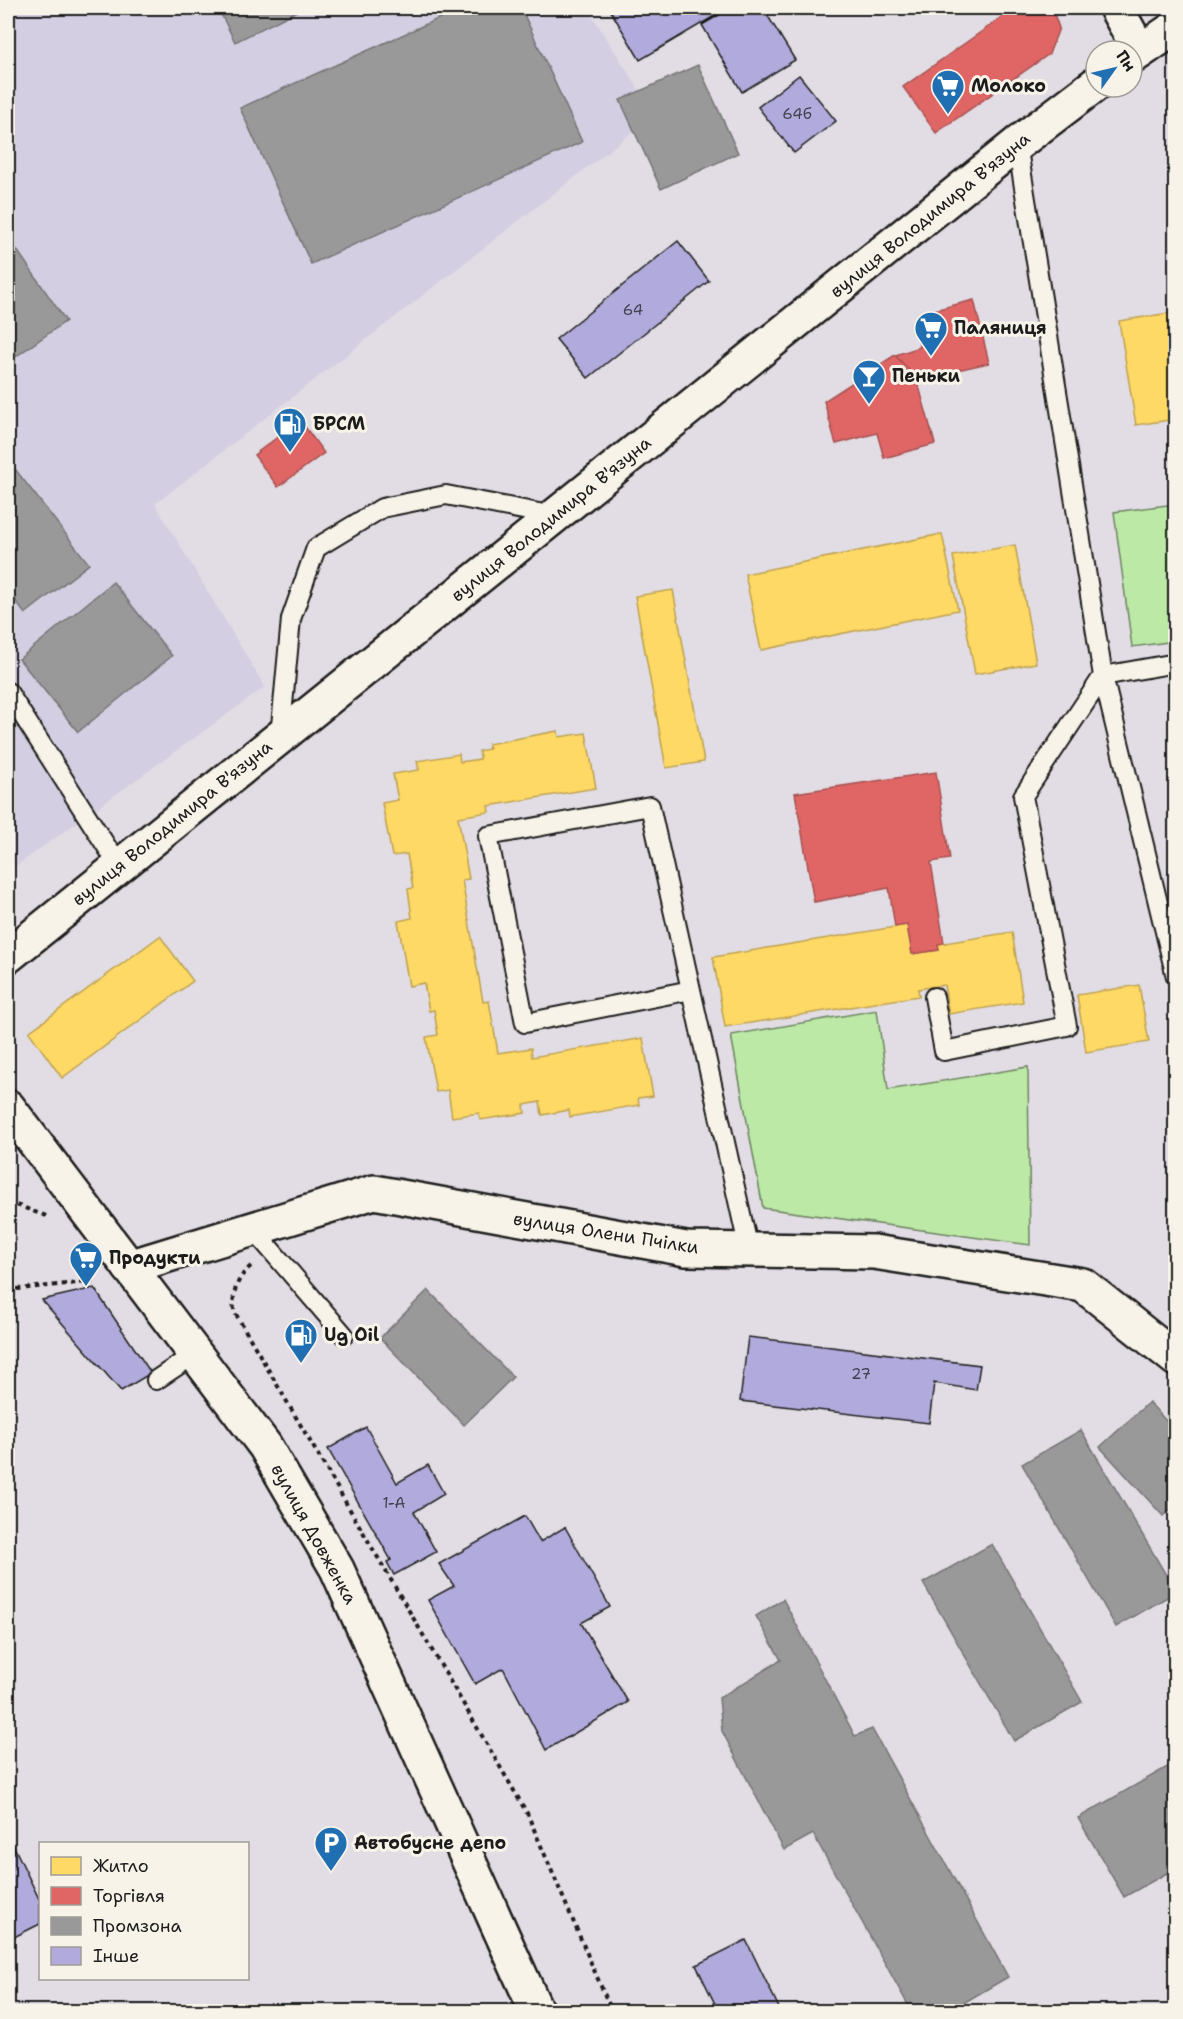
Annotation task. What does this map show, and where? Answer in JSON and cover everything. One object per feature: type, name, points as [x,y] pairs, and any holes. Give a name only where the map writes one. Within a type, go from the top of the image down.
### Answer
[{"type":"street","points":[[1116,8],[1129,39]]},
{"type":"street","points":[[1144,49],[1176,27]]},
{"type":"street","name":"вулиця Володимира В'язуна","points":[[8,956],[1017,144],[1084,93]]},
{"type":"street","name":"вулиця Довженка","points":[[8,1107],[265,1446],[337,1569],[537,2012]]},
{"type":"street","name":"вулиця Олени Пчілки","points":[[133,1272],[253,1229],[374,1192],[686,1249],[874,1252],[1083,1286],[1176,1359]]},
{"type":"lane","points":[[1017,144],[1103,676],[1176,977]]},
{"type":"lane","points":[[280,737],[291,619],[316,548],[382,508],[446,495],[554,516]]},
{"type":"lane","points":[[934,997],[944,1051],[1067,1026],[1023,796],[1103,676],[1176,663]]},
{"type":"lane","points":[[8,692],[119,866]]},
{"type":"lane","points":[[691,990],[525,1023],[488,836],[650,806],[749,1250]]},
{"type":"lane","points":[[253,1229],[344,1335]]},
{"type":"lane","points":[[156,1380],[195,1354]]},
{"type":"path","points":[[8,1202],[56,1220]]},
{"type":"path","points":[[275,1256],[258,1261],[243,1273],[234,1291],[234,1311],[527,1813],[612,2012]]},
{"type":"path","points":[[8,1290],[133,1272]]},
{"type":"shaded area","points":[[8,8],[587,8],[640,91],[620,100],[634,131],[155,504],[265,687],[8,872]]},
{"type":"green space","points":[[1175,504],[1175,641],[1132,647],[1114,512]]},
{"type":"green space","points":[[877,1010],[888,1090],[1028,1067],[1030,1245],[763,1208],[731,1035]]},
{"type":"building: Житло","points":[[1176,312],[1176,419],[1136,425],[1119,321]]},
{"type":"building: Житло","points":[[942,534],[958,610],[761,650],[745,574]]},
{"type":"building: Житло","points":[[1015,545],[1036,663],[975,674],[953,556]]},
{"type":"building: Житло","points":[[673,590],[704,762],[666,768],[635,596]]},
{"type":"building: Житло","points":[[558,731],[559,737],[586,733],[596,788],[488,806],[489,812],[458,817],[469,879],[462,880],[483,1002],[489,1001],[498,1053],[531,1048],[532,1057],[643,1038],[653,1096],[638,1098],[639,1105],[570,1117],[569,1110],[542,1115],[540,1102],[524,1105],[525,1113],[480,1120],[479,1113],[452,1117],[448,1090],[436,1092],[426,1037],[438,1035],[434,1010],[429,1011],[424,983],[409,986],[398,921],[412,918],[408,889],[413,888],[407,854],[392,856],[382,803],[398,800],[393,774],[419,770],[417,761],[459,754],[460,762],[480,759],[479,751],[489,749],[488,744]]},
{"type":"building: Житло","points":[[907,925],[912,954],[939,950],[938,944],[1012,932],[1023,1002],[949,1014],[944,985],[918,989],[919,996],[725,1027],[713,957]]},
{"type":"building: Житло","points":[[160,936],[193,981],[62,1078],[29,1032]]},
{"type":"building: Житло","points":[[1139,985],[1149,1042],[1086,1052],[1077,995]]},
{"type":"building: Торгівля","points":[[1015,8],[1052,8],[1059,28],[1049,54],[936,133],[903,87]]},
{"type":"building: Торгівля","points":[[974,300],[989,363],[917,379],[895,355],[920,347],[918,339],[939,334],[934,310]]},
{"type":"building: Торгівля","points":[[895,355],[917,379],[935,444],[884,458],[877,433],[836,444],[824,401]]},
{"type":"building: Торгівля","points":[[300,420],[324,453],[278,487],[254,455]]},
{"type":"building: Торгівля","points":[[936,772],[950,859],[931,862],[944,943],[938,944],[939,950],[912,954],[907,925],[895,927],[889,888],[814,902],[795,793]]},
{"type":"building: Промзона","points":[[218,8],[300,8],[301,9],[235,42]]},
{"type":"building: Промзона","points":[[462,8],[521,8],[582,142],[311,264],[240,108]]},
{"type":"building: Промзона","points":[[698,65],[738,153],[661,189],[620,100]]},
{"type":"building: Промзона","points":[[8,237],[66,321],[8,362]]},
{"type":"building: Промзона","points":[[8,460],[89,564],[25,614],[8,591]]},
{"type":"building: Промзона","points":[[113,582],[172,656],[78,732],[19,659]]},
{"type":"building: Промзона","points":[[428,1290],[513,1377],[464,1425],[380,1338]]},
{"type":"building: Промзона","points":[[1149,1402],[1176,1432],[1176,1505],[1163,1516],[1100,1447]]},
{"type":"building: Промзона","points":[[1081,1430],[1176,1592],[1116,1627],[1022,1464]]},
{"type":"building: Промзона","points":[[992,1544],[1082,1702],[1014,1741],[923,1583]]},
{"type":"building: Промзона","points":[[1176,1566],[1176,1580],[1169,1572]]},
{"type":"building: Промзона","points":[[783,1599],[855,1736],[872,1729],[1008,1977],[948,2012],[912,2012],[813,1834],[784,1850],[722,1731],[719,1698],[781,1660],[756,1616]]},
{"type":"building: Промзона","points":[[1176,1762],[1176,1868],[1124,1897],[1078,1818]]},
{"type":"building: Інше","points":[[609,8],[728,8],[640,60]]},
{"type":"building: Інше","points":[[731,8],[763,8],[795,60],[742,92],[702,25]]},
{"type":"building: Інше","points":[[999,8],[1011,8],[1002,14]]},
{"type":"building: Інше","points":[[799,75],[836,121],[794,153],[758,107]]},
{"type":"building: Інше","points":[[678,241],[709,281],[588,378],[556,339]]},
{"type":"building: Інше","points":[[94,1288],[151,1373],[121,1391],[42,1300]]},
{"type":"building: Інше","points":[[748,1337],[980,1365],[976,1390],[934,1383],[929,1423],[740,1401]]},
{"type":"building: Інше","points":[[366,1427],[397,1483],[428,1465],[444,1494],[414,1512],[436,1552],[394,1575],[387,1562],[391,1560],[328,1449]]},
{"type":"building: Інше","points":[[525,1516],[540,1542],[565,1527],[610,1607],[581,1623],[628,1702],[546,1750],[503,1668],[475,1684],[428,1600],[454,1586],[439,1564]]},
{"type":"building: Інше","points":[[9,1836],[39,1899],[39,1924],[8,1940]]},
{"type":"building: Інше","points":[[746,1940],[781,2012],[719,2012],[696,1965]]},
{"type":"place","name":"Молоко","points":[[948,115]]},
{"type":"place","name":"Паляниця","points":[[931,357]]},
{"type":"place","name":"Пеньки","points":[[869,405]]},
{"type":"place","name":"БРСМ","points":[[290,453]]},
{"type":"place","name":"Продукти","points":[[86,1287]]},
{"type":"place","name":"Ug Oil","points":[[301,1364]]},
{"type":"place","name":"Автобусне депо","points":[[331,1872]]}]
